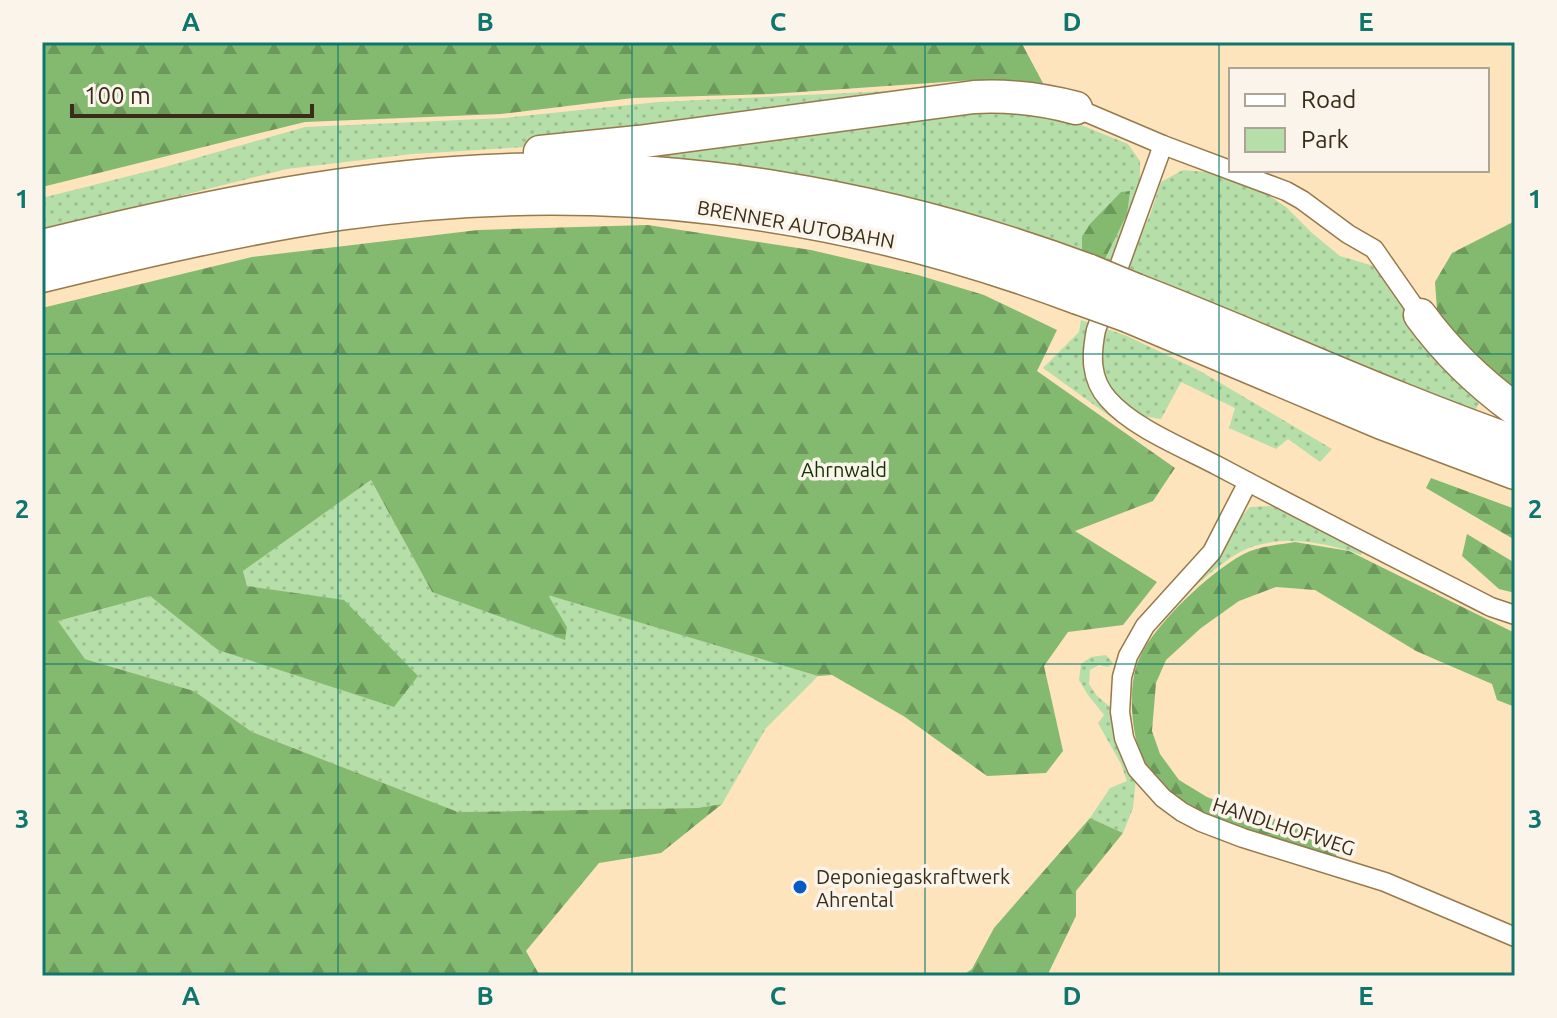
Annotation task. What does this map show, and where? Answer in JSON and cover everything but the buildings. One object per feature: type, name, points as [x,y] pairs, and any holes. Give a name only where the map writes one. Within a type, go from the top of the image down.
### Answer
[{"type":"highway","points":[[412,177],[496,158],[974,97],[1011,96],[1076,108]]},
{"type":"highway","name":"BRENNER AUTOBAHN","points":[[42,246],[192,211],[313,189],[477,171],[641,172],[769,185],[904,213],[1006,241],[1084,285],[1132,303],[1208,317],[1389,393],[1512,465]]},
{"type":"highway","name":"BRENNER AUTOBAHN","points":[[42,276],[170,246],[338,215],[477,201],[571,199],[719,208],[821,224],[933,250],[1017,276],[1084,285]]},
{"type":"highway","points":[[1420,315],[1438,340],[1463,365],[1515,409]]},
{"type":"street","points":[[1076,108],[1229,170]]},
{"type":"street","points":[[1163,145],[1096,330],[1092,366],[1103,393],[1123,413],[1151,430],[1491,607],[1515,615]]},
{"type":"street","points":[[1235,172],[1286,191],[1374,249],[1420,315]]},
{"type":"street","name":"HANDLHOFWEG","points":[[1248,482],[1212,552],[1145,626],[1128,656],[1122,677],[1120,712],[1124,738],[1137,769],[1163,798],[1201,822],[1385,882],[1515,937]]},
{"type":"green space","points":[[42,42],[1021,42],[1044,85],[974,80],[771,94],[633,98],[501,114],[305,122],[42,187]]},
{"type":"green space","points":[[1016,85],[1073,115],[1081,125],[1128,144],[1140,161],[1140,180],[1112,264],[540,146],[412,154],[287,169],[42,231],[42,198],[305,127],[504,118],[658,102]]},
{"type":"green space","points":[[1183,170],[1206,172],[1262,191],[1286,207],[1340,256],[1377,267],[1483,395],[1473,415],[1167,288],[1127,267],[1161,182]]},
{"type":"green space","points":[[1130,191],[1127,214],[1105,259],[1082,251],[1082,237],[1090,224],[1121,192]]},
{"type":"green space","points":[[1515,221],[1515,402],[1438,324],[1435,282],[1452,253]]},
{"type":"green space","name":"Ahrnwald","points":[[648,225],[811,250],[918,275],[984,295],[1057,330],[1037,371],[1175,468],[1153,501],[1075,531],[1157,582],[1123,625],[1068,632],[1044,666],[1063,751],[1046,773],[987,776],[905,717],[832,675],[818,676],[548,595],[567,627],[565,640],[432,592],[371,480],[243,571],[247,586],[344,600],[418,676],[394,707],[218,650],[150,596],[58,621],[85,659],[194,691],[252,732],[458,812],[697,808],[722,804],[661,853],[599,863],[526,951],[540,976],[42,976],[42,308],[252,257],[478,230]]},
{"type":"green space","points":[[1081,320],[1127,336],[1200,371],[1332,449],[1320,462],[1288,439],[1276,449],[1229,428],[1235,408],[1181,382],[1161,419],[1142,416],[1133,433],[1043,368],[1079,332]]},
{"type":"green space","points":[[1431,478],[1515,509],[1515,540],[1426,488]]},
{"type":"green space","points":[[371,480],[432,592],[567,627],[546,594],[818,676],[766,728],[722,804],[697,808],[458,812],[252,732],[194,691],[85,659],[58,621],[150,596],[218,650],[344,601],[247,586],[243,571]]},
{"type":"green space","points":[[1271,506],[1298,516],[1363,551],[1361,555],[1317,543],[1284,541],[1254,546],[1223,563],[1177,602],[1250,507]]},
{"type":"green space","points":[[1467,534],[1515,563],[1515,593],[1499,589],[1462,556]]},
{"type":"green space","points":[[1295,542],[1349,551],[1515,633],[1515,707],[1497,700],[1492,684],[1416,651],[1315,590],[1276,587],[1239,601],[1201,628],[1166,660],[1156,683],[1152,731],[1160,754],[1179,780],[1207,797],[1242,810],[1337,838],[1336,859],[1226,823],[1185,804],[1162,787],[1147,769],[1134,729],[1132,698],[1136,669],[1147,644],[1170,615],[1215,573],[1242,555]]},
{"type":"green space","points":[[1106,655],[1113,663],[1090,670],[1089,684],[1097,696],[1115,711],[1136,778],[1133,808],[1123,833],[1090,818],[1110,788],[1127,781],[1098,723],[1104,715],[1079,680],[1081,664],[1091,657]]},
{"type":"green space","points":[[1090,818],[1123,833],[1076,891],[1076,916],[1047,976],[962,976],[972,969],[994,928]]},
{"type":"place","name":"Deponiegaskraftwerk Ahrental","points":[[800,887]]}]
